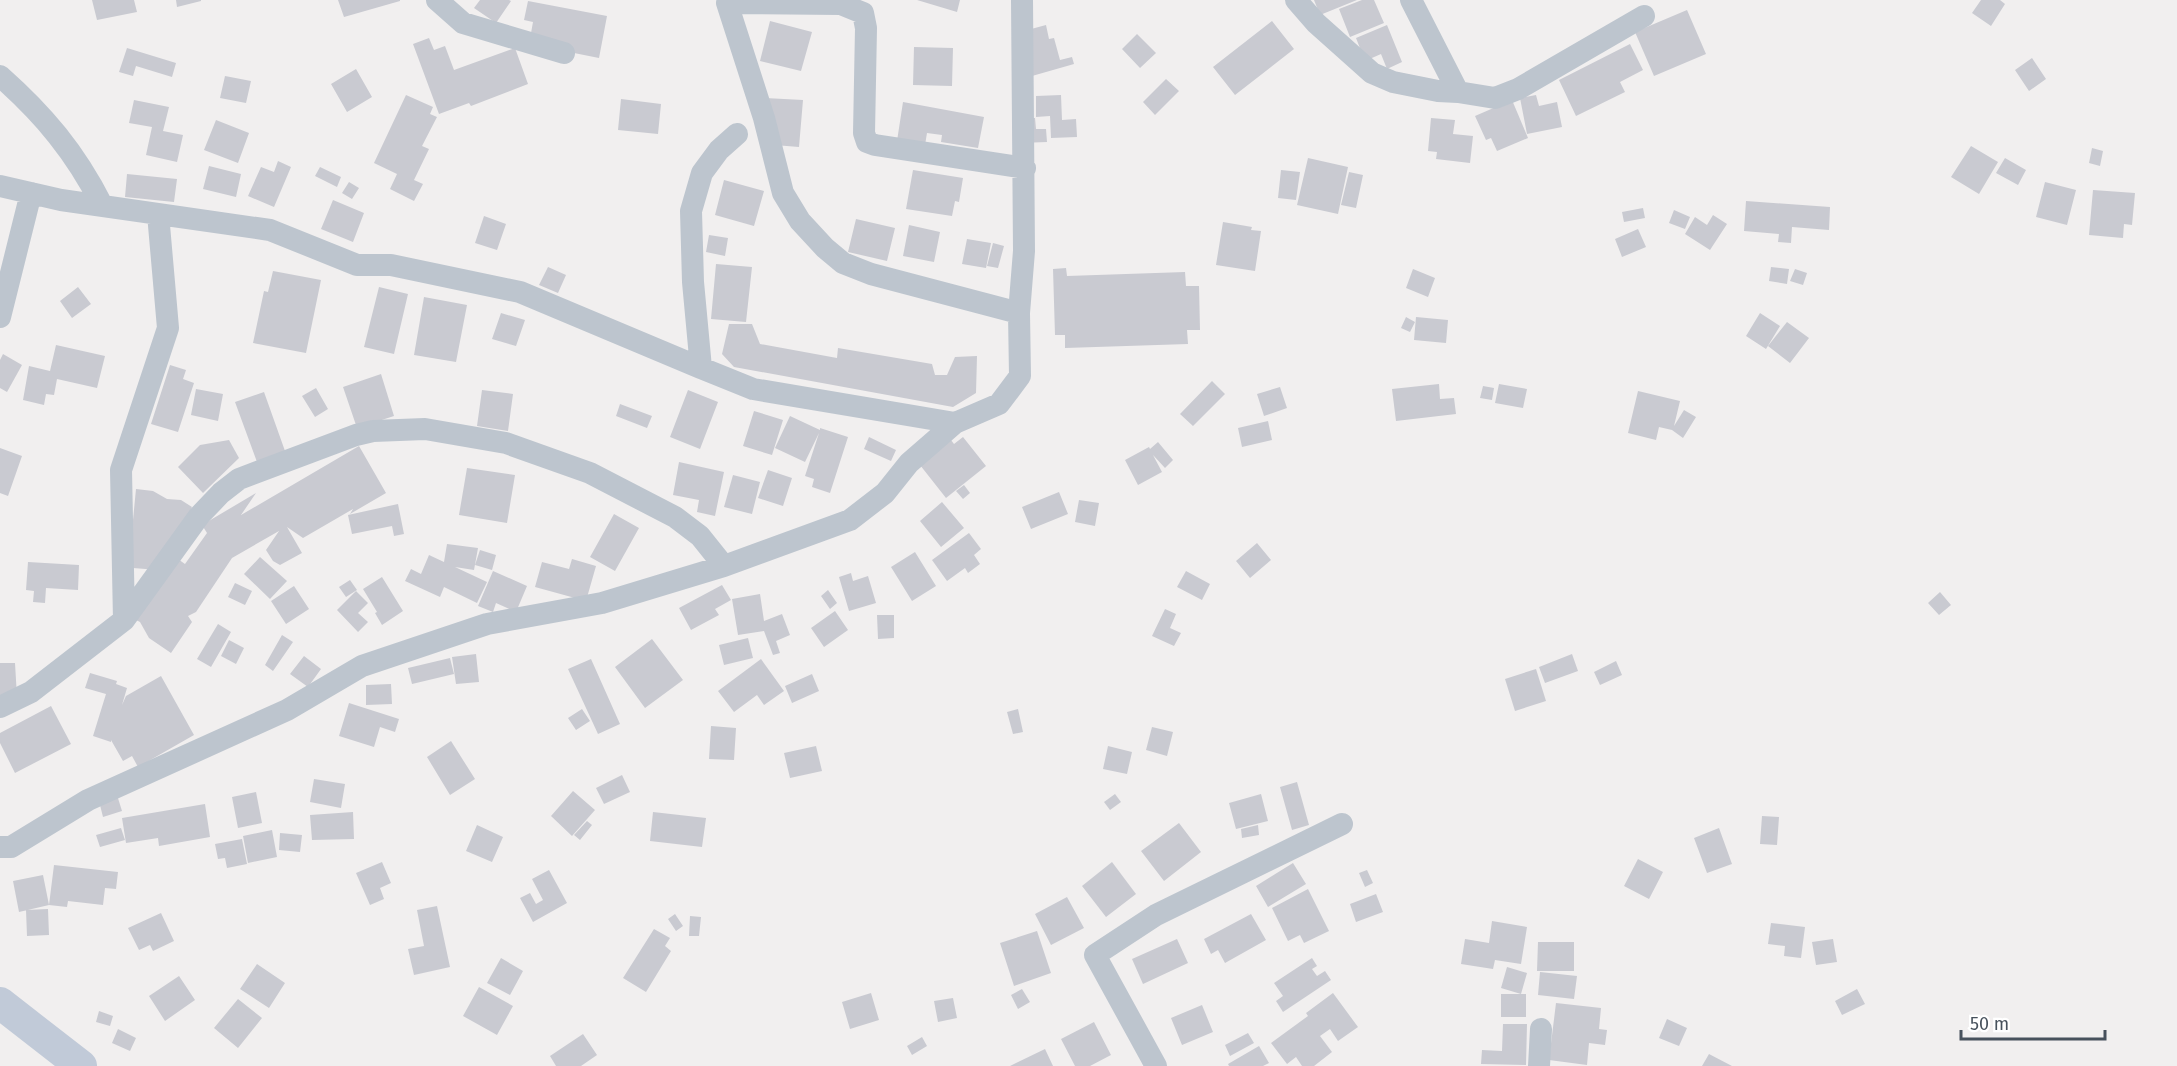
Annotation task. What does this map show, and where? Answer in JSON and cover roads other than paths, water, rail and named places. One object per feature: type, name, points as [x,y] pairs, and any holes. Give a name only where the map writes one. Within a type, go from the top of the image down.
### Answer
[{"type":"main road","points":[[0,1003],[81,1066]]},
{"type":"street","points":[[437,0],[464,23],[564,53]]},
{"type":"street","points":[[0,847],[11,847],[88,800],[287,710],[362,666],[487,624],[602,603],[724,566],[850,520],[885,493],[909,463],[955,423],[999,404],[1020,376],[1019,313],[1024,251],[1025,168],[1022,0]]},
{"type":"street","points":[[1296,0],[1316,23],[1372,73],[1393,82],[1438,91],[1495,98],[1518,89],[1644,16]]},
{"type":"street","points":[[1411,0],[1458,92]]},
{"type":"street","points":[[1019,313],[871,274],[843,263],[825,248],[800,221],[783,193],[764,118],[721,2],[842,4],[863,13],[866,28],[864,134],[867,142],[1025,168]]},
{"type":"street","points":[[0,76],[38,111],[60,136],[88,178],[102,205]]},
{"type":"street","points":[[701,368],[693,282],[691,211],[702,172],[719,150],[737,134]]},
{"type":"street","points":[[0,186],[61,200],[270,230],[357,265],[391,265],[520,292],[753,388],[955,423]]},
{"type":"street","points":[[0,317],[31,193]]},
{"type":"street","points":[[124,620],[121,470],[168,328],[158,213]]},
{"type":"street","points":[[0,707],[31,692],[124,620],[199,516],[221,493],[239,479],[356,435],[373,431],[425,429],[506,443],[590,473],[675,518],[700,536],[724,566]]},
{"type":"street","points":[[1156,1066],[1095,955],[1156,915],[1342,824]]},
{"type":"street","points":[[1539,1066],[1541,1029]]}]
